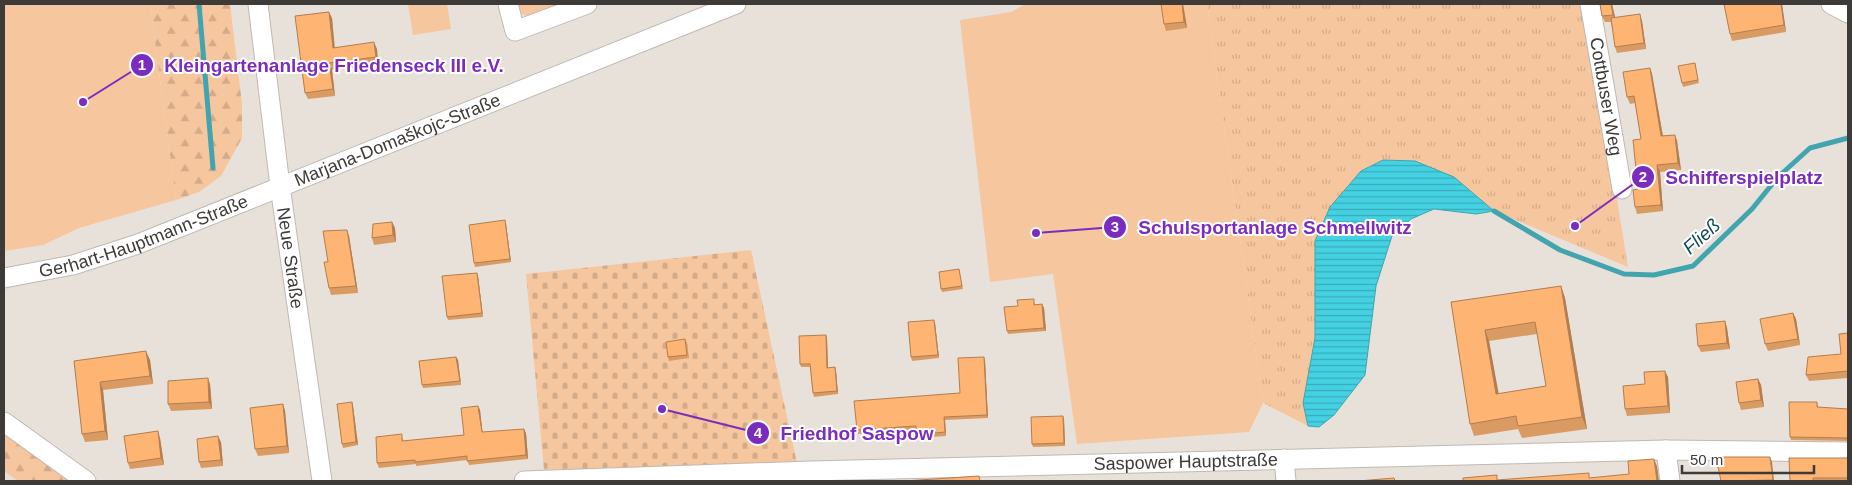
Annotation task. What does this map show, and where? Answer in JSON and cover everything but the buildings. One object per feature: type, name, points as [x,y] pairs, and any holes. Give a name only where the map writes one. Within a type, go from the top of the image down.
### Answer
[{"type":"street","name":"Neue Straße","points":[[258,4],[280,186],[322,481]]},
{"type":"street","points":[[508,4],[516,31],[587,4]]},
{"type":"street","name":"Marjana-Domaškojc-Straße","points":[[280,186],[736,4]]},
{"type":"street","name":"Cottbuser Weg","points":[[1590,4],[1622,189]]},
{"type":"street","points":[[1831,4],[1848,14]]},
{"type":"street","name":"Gerhart-Hauptmann-Straße","points":[[4,278],[73,266],[138,244],[280,186]]},
{"type":"street","points":[[4,422],[86,481]]},
{"type":"street","points":[[1666,450],[1670,481]]},
{"type":"street","name":"Saspower Hauptstraße","points":[[524,481],[1666,450],[1848,452]]},
{"type":"street","points":[[1284,459],[1286,481]]},
{"type":"green space","points":[[4,4],[150,4],[176,200],[79,228],[43,245],[4,251]]},
{"type":"green space","points":[[150,4],[230,4],[242,104],[242,138],[221,176],[199,192],[176,200]]},
{"type":"green space","points":[[408,4],[447,4],[451,29],[413,35]]},
{"type":"green space","points":[[514,4],[565,4],[544,13],[530,16],[523,15]]},
{"type":"green space","points":[[1026,4],[1207,4],[1263,403],[1249,432],[1077,444],[1053,274],[990,282],[960,20],[1011,12]]},
{"type":"green space","points":[[1207,4],[1585,4],[1628,267],[1494,211],[1453,177],[1315,241],[1315,338],[1303,403],[1308,426],[1263,403]]},
{"type":"green space","points":[[751,250],[797,463],[544,470],[526,274]]},
{"type":"green space","points":[[4,425],[76,481],[18,481],[4,471]]},
{"type":"water","points":[[1383,160],[1415,161],[1454,177],[1494,211],[1476,214],[1434,209],[1411,219],[1392,236],[1376,286],[1365,375],[1334,415],[1319,427],[1308,426],[1303,403],[1315,338],[1315,241],[1330,207],[1361,171]]},
{"type":"waterway","points":[[199,4],[213,168]]},
{"type":"waterway","name":"Fließ","points":[[1494,211],[1560,250],[1624,274],[1654,275],[1693,266],[1752,209],[1778,177],[1810,148],[1848,138]]},
{"type":"place","name":"Kleingartenanlage Friedenseck III e.V.","points":[[83,102]]},
{"type":"place","name":"Schifferspielplatz","points":[[1575,226]]},
{"type":"place","name":"Schulsportanlage Schmellwitz","points":[[1036,233]]},
{"type":"place","name":"Friedhof Saspow","points":[[662,409]]}]
